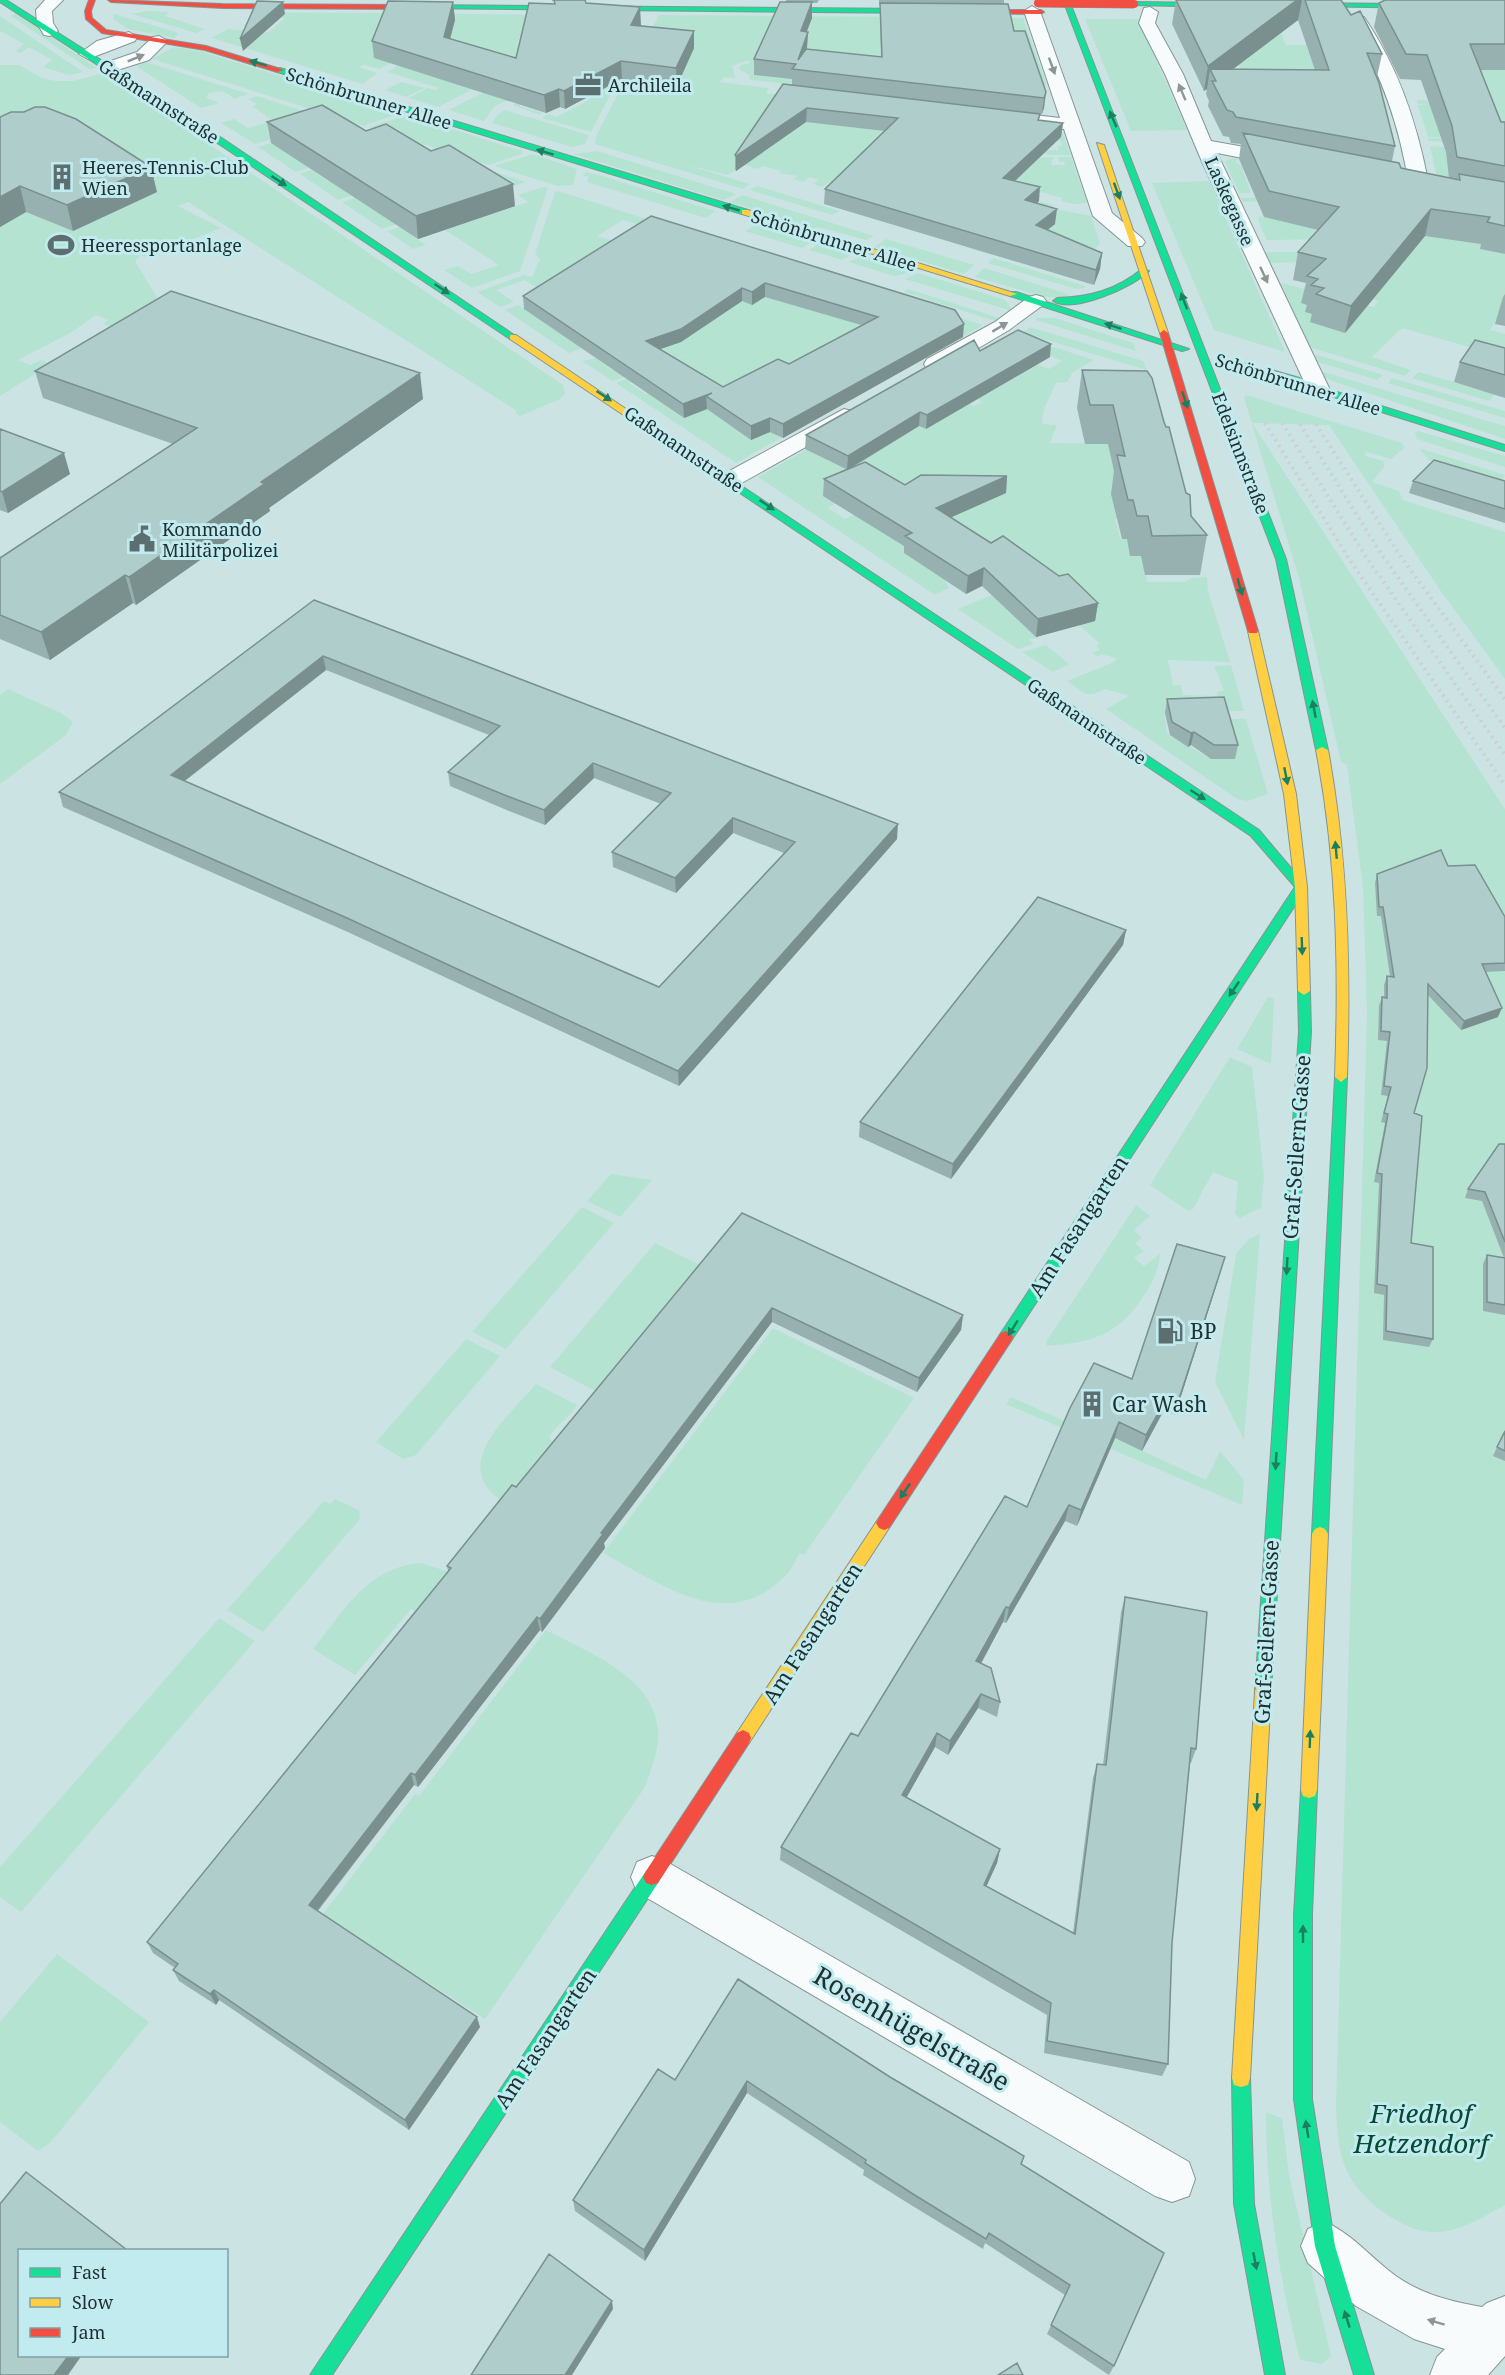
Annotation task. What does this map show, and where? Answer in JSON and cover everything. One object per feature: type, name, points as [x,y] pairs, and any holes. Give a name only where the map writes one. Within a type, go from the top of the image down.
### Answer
[{"type":"main road","name":"Gaßmannstraße","points":[[1,0],[88,54],[730,480],[1255,833],[1300,887]]},
{"type":"main road","name":"Schönbrunner Allee","points":[[92,0],[87,11],[87,20],[92,27],[104,32],[206,48],[230,55],[1036,301],[1505,448]]},
{"type":"main road","points":[[111,0],[235,6],[1145,6],[1230,9]]},
{"type":"main road","points":[[644,0],[1035,7]]},
{"type":"main road","name":"Edelsinnstraße","points":[[1066,0],[1205,355],[1281,559],[1308,679],[1332,811],[1339,889]]},
{"type":"main road","points":[[1505,7],[1288,9],[1354,14],[1505,15]]},
{"type":"main road","name":"Edelsinnstraße","points":[[1094,129],[1145,271],[1210,477],[1260,655],[1290,794],[1300,887]]},
{"type":"main road","points":[[1036,301],[1096,300],[1128,287],[1145,271]]},
{"type":"main road","points":[[1255,833],[1294,832],[1316,827],[1328,820],[1332,811]]},
{"type":"main road","name":"Graf-Seilern-Gasse","points":[[1275,2375],[1244,2204],[1240,2104],[1275,1471],[1305,1032],[1300,887]]},
{"type":"main road","name":"Am Fasangarten","points":[[320,2375],[768,1701],[1300,887]]},
{"type":"main road","name":"Graf-Seilern-Gasse","points":[[1339,889],[1344,1011],[1321,1478],[1303,1915],[1303,2099],[1325,2246],[1364,2375]]},
{"type":"street","points":[[50,31],[45,23],[44,10],[55,0]]},
{"type":"street","name":"Laskegasse","points":[[1145,6],[1147,23],[1174,74],[1309,386]]},
{"type":"street","points":[[1035,7],[1103,216],[1135,242]]},
{"type":"street","points":[[1354,14],[1375,47],[1400,100],[1415,156],[1419,186]]},
{"type":"street","name":"Schönbrunner Allee","points":[[88,54],[103,45],[129,37]]},
{"type":"street","points":[[108,68],[142,56],[159,41]]},
{"type":"street","points":[[1003,117],[1073,125]]},
{"type":"street","points":[[1205,145],[1306,165]]},
{"type":"street","points":[[1396,182],[1440,190]]},
{"type":"street","points":[[919,373],[1002,326],[1036,301]]},
{"type":"street","points":[[730,480],[867,402]]},
{"type":"street","name":"Rosenhügelstraße","points":[[652,1877],[1172,2178]]},
{"type":"street","points":[[1325,2246],[1373,2289],[1431,2322],[1499,2326]]},
{"type":"street","points":[[1455,2375],[1499,2326]]},
{"type":"green space","points":[[147,11],[169,12],[165,16],[205,29],[196,33],[132,14]]},
{"type":"green space","points":[[248,12],[608,15],[525,33],[520,36],[517,46],[546,47],[646,25],[591,132],[542,118],[548,114],[557,117],[587,101],[613,82],[534,98],[519,106],[542,113],[540,115],[513,105],[530,95],[523,93],[495,106],[484,121],[449,110],[498,85],[473,89],[438,107],[409,98],[427,88],[435,90],[439,88],[388,72],[398,65],[391,63],[379,69],[364,65],[359,67],[377,73],[363,84],[211,38],[228,29],[269,32],[285,18]]},
{"type":"green space","points":[[16,13],[97,68],[89,69],[11,16]]},
{"type":"green space","points":[[114,14],[176,32],[178,35],[174,38],[128,29],[113,19]]},
{"type":"green space","points":[[659,15],[1023,18],[1047,85],[967,100],[963,105],[751,80],[748,74],[739,69],[741,65],[750,63],[748,60],[732,66],[736,78],[724,77],[719,82],[769,88],[766,93],[1002,122],[1030,151],[1059,150],[1057,146],[1062,146],[1061,141],[1056,141],[1061,129],[1071,155],[1048,155],[1042,152],[1028,158],[1053,157],[1051,165],[1065,165],[1064,162],[1059,162],[1058,157],[1071,157],[1087,202],[1078,204],[1061,201],[1062,198],[962,169],[846,187],[830,182],[822,187],[813,184],[819,180],[810,177],[803,182],[794,179],[797,176],[779,173],[781,171],[763,166],[758,169],[745,165],[728,175],[684,164],[750,184],[743,189],[595,144],[596,136]]},
{"type":"green space","points":[[0,16],[83,72],[69,75],[43,67],[52,60],[29,47],[20,53],[16,51],[24,44],[0,31]]},
{"type":"green space","points":[[1085,19],[1138,19],[1187,130],[1131,131]]},
{"type":"green space","points":[[1272,19],[1276,19],[1286,45],[1313,45],[1317,52],[1315,54],[1326,60],[1313,60],[1314,65],[1368,63],[1373,75],[1362,75],[1357,67],[1329,67],[1331,73],[1328,74],[1333,82],[1329,82],[1334,98],[1278,95],[1278,99],[1384,101],[1385,104],[1330,103],[1326,100],[1332,116],[1297,114],[1391,124],[1334,123],[1336,140],[1309,139],[1300,150],[1310,152],[1306,157],[1266,150],[1269,146],[1295,151],[1304,138],[1301,137],[1299,119],[1279,120],[1274,111],[1266,111],[1254,100],[1249,100],[1246,95],[1255,94],[1249,83],[1230,80],[1228,76],[1239,76],[1240,68],[1236,61],[1222,61],[1231,59],[1224,45],[1185,46],[1184,43],[1233,42],[1230,33],[1216,31],[1276,31]]},
{"type":"green space","points":[[1505,21],[1505,145],[1429,141],[1428,138],[1491,140],[1432,110],[1441,137],[1428,137],[1418,105],[1430,104],[1418,104],[1417,100],[1471,102],[1468,70],[1497,69]]},
{"type":"green space","points":[[174,47],[203,52],[400,113],[364,126],[152,59]]},
{"type":"green space","points":[[146,62],[249,94],[234,99],[223,92],[209,93],[206,98],[219,103],[201,108],[136,66]]},
{"type":"green space","points":[[0,65],[19,65],[42,78],[56,81],[73,81],[104,73],[563,385],[565,394],[560,399],[520,416],[515,413],[517,411],[188,202],[178,206],[221,228],[147,258],[103,235],[140,256],[135,261],[158,299],[141,339],[103,324],[108,320],[96,315],[72,332],[18,360],[31,365],[41,360],[51,364],[0,396]]},
{"type":"green space","points":[[401,82],[425,88],[406,97],[385,90]]},
{"type":"green space","points":[[257,96],[334,121],[267,132],[272,136],[284,136],[255,144],[221,123],[234,119],[248,128],[273,121],[252,106],[257,104],[248,99]]},
{"type":"green space","points":[[505,110],[589,135],[585,144],[572,147],[492,123],[498,114]]},
{"type":"green space","points":[[407,115],[522,151],[522,154],[488,165],[369,127]]},
{"type":"green space","points":[[271,143],[310,167],[296,172],[258,147]]},
{"type":"green space","points":[[1430,146],[1445,147],[1450,179],[1438,183]]},
{"type":"green space","points":[[597,151],[736,194],[723,200],[573,154]]},
{"type":"green space","points":[[533,154],[577,169],[573,185],[558,186],[494,166]]},
{"type":"green space","points":[[405,157],[369,190],[338,200],[300,174],[311,170],[328,181]]},
{"type":"green space","points":[[1238,159],[1236,162],[1244,168],[1242,169],[1251,193],[1239,193],[1225,161]]},
{"type":"green space","points":[[486,169],[526,182],[382,229],[342,202],[355,198],[372,209]]},
{"type":"green space","points":[[586,172],[715,211],[706,218],[587,182],[589,176],[583,176]]},
{"type":"green space","points":[[1209,181],[1285,352],[1214,330],[1152,183]]},
{"type":"green space","points":[[757,186],[840,211],[832,215],[750,190]]},
{"type":"green space","points":[[544,187],[548,188],[520,271],[472,288],[444,270],[458,266],[471,274],[499,265],[445,230],[528,202],[518,195]]},
{"type":"green space","points":[[558,191],[983,325],[736,463],[616,383],[690,353],[613,381],[582,361],[596,358],[610,369],[622,372],[630,330],[569,353],[505,310],[518,305],[537,317],[564,306],[525,280],[496,290],[514,302],[500,307],[477,292],[524,275],[532,277],[540,259],[535,254],[555,192]],"holes":[[[623,220],[681,238],[626,245],[597,236]],[[600,304],[567,326],[555,330],[545,324]],[[669,367],[684,418],[649,393],[646,394],[629,383]]]},
{"type":"green space","points":[[742,195],[874,236],[866,240],[818,227],[815,229],[730,202]]},
{"type":"green space","points":[[1286,197],[1449,239],[1497,210],[1480,249],[1505,254],[1505,307],[1490,330],[1505,334],[1505,357],[1402,328],[1372,357],[1411,370],[1405,376],[1309,347],[1281,283],[1374,307],[1378,301],[1373,299],[1403,262],[1331,239],[1267,240],[1258,220],[1259,216],[1318,230],[1290,200],[1243,202],[1241,198]]},
{"type":"green space","points":[[1041,202],[1053,205],[1055,209],[1091,216],[1100,243],[1083,264],[1012,240],[992,255],[965,247],[996,225],[1024,216]]},
{"type":"green space","points":[[426,218],[437,226],[410,234],[426,245],[413,249],[387,231]]},
{"type":"green space","points":[[758,224],[811,240],[810,243],[802,248],[745,231]]},
{"type":"green space","points":[[886,239],[974,265],[964,274],[875,247]]},
{"type":"green space","points":[[820,243],[851,252],[851,255],[842,260],[809,250]]},
{"type":"green space","points":[[1265,252],[1318,252],[1308,262],[1270,263]]},
{"type":"green space","points":[[861,256],[907,270],[905,274],[894,276],[849,262]]},
{"type":"green space","points":[[993,258],[1085,286],[1085,288],[1076,289],[988,263]]},
{"type":"green space","points":[[984,268],[1068,294],[1070,298],[1045,297],[975,277]]},
{"type":"green space","points":[[918,273],[1003,299],[1012,311],[905,279]]},
{"type":"green space","points":[[908,289],[1003,319],[995,321],[904,292]]},
{"type":"green space","points":[[1037,318],[1055,318],[1133,343],[1136,351],[1036,320]]},
{"type":"green space","points":[[1030,327],[1143,361],[1147,370],[1023,333]]},
{"type":"green space","points":[[1012,334],[1094,360],[1073,372],[1067,382],[1056,383],[1044,409],[1042,424],[1057,425],[1050,443],[1122,444],[1190,518],[1115,519],[1120,539],[1131,539],[1141,556],[1147,582],[1185,582],[1192,578],[1207,577],[1208,591],[1230,662],[1168,660],[1173,685],[1181,685],[1183,695],[1217,696],[1217,692],[1224,690],[1214,666],[1231,665],[1244,711],[1165,713],[1167,733],[1211,759],[1229,719],[1246,719],[1268,794],[1248,801],[1237,799],[1106,709],[1129,696],[1105,689],[1088,694],[1067,681],[1114,662],[1116,658],[1101,654],[1098,657],[1092,653],[1100,650],[1096,646],[1100,644],[1034,584],[953,575],[944,579],[949,588],[935,595],[758,477]],"holes":[[[1040,351],[1062,361],[1049,369],[1034,363],[1014,379],[1010,377]],[[976,398],[982,402],[974,406],[969,404],[926,429],[893,414]],[[843,498],[862,510],[845,519],[828,508]]]},
{"type":"green space","points":[[1318,355],[1383,375],[1377,380],[1315,361],[1314,356]]},
{"type":"green space","points":[[1324,372],[1505,426],[1505,439],[1332,381],[1319,374]]},
{"type":"green space","points":[[1419,372],[1495,394],[1489,401],[1412,378]]},
{"type":"green space","points":[[1392,378],[1505,411],[1505,418],[1388,383]]},
{"type":"green space","name":"Friedhof Hetzendorf","points":[[1246,395],[1402,443],[1404,448],[1391,459],[1366,452],[1365,456],[1384,461],[1384,467],[1372,482],[1399,491],[1403,500],[1505,532],[1505,679],[1440,590],[1329,425],[1252,423],[1505,809],[1505,2205],[1467,2225],[1441,2232],[1427,2232],[1413,2228],[1385,2214],[1373,2204],[1352,2181],[1346,2169],[1338,2137],[1336,2105],[1367,1013],[1363,887],[1347,765],[1341,762],[1299,578],[1244,398]]},
{"type":"green space","points":[[1415,432],[1505,456],[1505,467],[1417,439]]},
{"type":"green space","points":[[1419,448],[1505,475],[1502,482],[1429,460]]},
{"type":"green space","points":[[992,595],[1038,638],[1029,639],[1033,644],[1018,649],[958,609]]},
{"type":"green space","points":[[1046,645],[1069,664],[1053,672],[1022,652]]},
{"type":"green space","points":[[8,689],[61,713],[73,722],[66,735],[0,784],[0,695]]},
{"type":"green space","points":[[1268,997],[1274,999],[1271,1064],[1237,1049]]},
{"type":"green space","points":[[1230,1057],[1252,1067],[1264,1177],[1261,1208],[1240,1218],[1235,1214],[1238,1182],[1213,1172],[1193,1209],[1188,1211],[1150,1185]]},
{"type":"green space","points":[[611,1174],[652,1180],[620,1217],[587,1201]]},
{"type":"green space","points":[[1136,1205],[1150,1216],[1134,1230],[1142,1238],[1135,1243],[1144,1251],[1134,1258],[1144,1266],[1160,1254],[1157,1271],[1146,1292],[1124,1320],[1102,1335],[1063,1345],[1047,1346],[1046,1342]]},
{"type":"green space","points":[[582,1207],[614,1223],[506,1349],[472,1332]]},
{"type":"green space","points":[[1260,1234],[1244,1440],[1215,1382],[1236,1254],[1249,1239]]},
{"type":"green space","points":[[655,1243],[700,1265],[597,1392],[550,1367]]},
{"type":"green space","points":[[773,1328],[914,1398],[804,1555],[800,1553],[786,1575],[764,1593],[741,1602],[718,1603],[671,1590],[603,1553]]},
{"type":"green space","points":[[466,1339],[500,1356],[416,1455],[403,1459],[376,1442]]},
{"type":"green space","points":[[536,1384],[577,1405],[549,1437],[554,1444],[507,1504],[489,1490],[481,1475],[481,1459],[487,1443],[498,1427]]},
{"type":"green space","points":[[1011,1397],[1067,1422],[1070,1418],[1206,1480],[1220,1451],[1244,1480],[1242,1505],[1006,1404]]},
{"type":"green space","points":[[335,1499],[359,1510],[360,1519],[263,1632],[227,1610],[324,1501],[330,1504]]},
{"type":"green space","points":[[420,1563],[450,1572],[418,1612],[411,1609],[355,1675],[313,1649],[358,1593],[371,1582],[385,1573]]},
{"type":"green space","points":[[219,1618],[255,1641],[21,1912],[0,1897],[0,1867]]},
{"type":"green space","points":[[546,1630],[598,1657],[632,1680],[645,1695],[654,1711],[658,1744],[645,1787],[485,2019],[322,1915],[415,1794],[419,1796]]},
{"type":"green space","points":[[57,1954],[149,2022],[51,2142],[38,2151],[0,2122],[0,2022]]},
{"type":"green space","points":[[1266,2112],[1282,2118],[1289,2175],[1331,2356],[1322,2364],[1300,2360],[1293,2329],[1280,2268],[1271,2206]]},
{"type":"building","points":[[554,0],[585,0],[586,3],[640,7],[631,25],[694,31],[676,68],[621,61],[564,91],[559,89],[544,95],[372,41],[388,1],[453,2],[444,37],[516,58],[529,3],[555,4]]},
{"type":"building","points":[[1176,0],[1297,0],[1208,66]]},
{"type":"building","points":[[1305,0],[1341,0],[1351,15],[1360,11],[1382,54],[1367,53],[1379,83],[1395,146],[1236,117],[1233,112],[1227,110],[1212,81],[1216,81],[1210,69],[1329,70]]},
{"type":"building","points":[[1385,0],[1505,0],[1505,44],[1470,44],[1501,122],[1505,122],[1505,166],[1457,157],[1452,126],[1427,55],[1406,54],[1379,3]]},
{"type":"building","points":[[257,1],[283,2],[240,39]]},
{"type":"building","points":[[780,2],[812,2],[801,31],[808,32],[798,60],[806,49],[882,57],[880,3],[1008,4],[1014,31],[1025,31],[1046,92],[1044,98],[792,69],[796,64],[754,59]]},
{"type":"building","points":[[783,84],[1040,114],[1038,120],[1063,123],[1003,178],[1040,187],[1025,200],[1057,209],[1036,225],[1102,253],[1096,270],[825,189],[898,118],[807,108],[736,156]]},
{"type":"building","points":[[322,105],[366,131],[386,124],[431,151],[449,145],[513,184],[416,216],[267,122]]},
{"type":"building","name":"Heeres-Tennis-Club Wien","points":[[35,107],[45,107],[76,119],[151,167],[67,205],[20,186],[0,197],[0,117]]},
{"type":"building","points":[[1243,133],[1399,163],[1401,168],[1460,180],[1459,174],[1505,182],[1505,226],[1487,222],[1490,217],[1431,209],[1351,306],[1316,294],[1324,288],[1311,285],[1318,279],[1307,276],[1326,259],[1298,252],[1339,207],[1269,191]]},
{"type":"building","points":[[651,216],[955,310],[964,324],[783,424],[770,418],[751,426],[706,396],[712,393],[683,404],[523,296]],"holes":[[[765,283],[878,317],[789,364],[778,359],[723,387],[646,341],[681,329],[742,288],[752,292]]]},
{"type":"building","points":[[171,291],[420,373],[261,482],[264,484],[129,577],[125,575],[41,632],[0,615],[0,558],[197,428],[35,371]]},
{"type":"building","points":[[1018,330],[1051,344],[927,415],[920,412],[848,456],[806,435],[974,340],[980,351]]},
{"type":"building","points":[[1475,340],[1505,348],[1505,375],[1460,362]]},
{"type":"building","points":[[1082,370],[1147,371],[1152,378],[1164,422],[1166,427],[1169,427],[1186,493],[1190,495],[1191,516],[1207,535],[1152,536],[1148,516],[1137,516],[1133,500],[1128,500],[1117,455],[1125,456],[1113,405],[1090,405]]},
{"type":"building","points":[[0,429],[64,453],[2,492],[0,491]]},
{"type":"building","points":[[1434,460],[1505,481],[1505,509],[1413,481]]},
{"type":"building","points":[[865,462],[905,485],[921,475],[1007,476],[936,508],[991,543],[1003,536],[1059,576],[1068,574],[1098,603],[1038,619],[984,568],[968,576],[905,536],[912,533],[824,479]]},
{"type":"building","points":[[314,600],[898,824],[678,1071],[347,918],[59,792]],"holes":[[[323,656],[500,726],[448,772],[544,810],[593,763],[671,793],[612,852],[675,878],[733,818],[795,842],[659,987],[171,775]]]},
{"type":"building","points":[[1224,697],[1238,745],[1214,745],[1172,722],[1167,699]]},
{"type":"building","points":[[1441,850],[1448,866],[1475,865],[1505,917],[1505,963],[1482,964],[1502,1008],[1464,1021],[1428,984],[1427,1068],[1414,1113],[1422,1116],[1411,1243],[1433,1247],[1433,1339],[1386,1331],[1387,1286],[1377,1284],[1382,1174],[1377,1173],[1388,1114],[1384,1113],[1391,1087],[1384,1086],[1390,1032],[1381,1031],[1382,997],[1387,998],[1387,976],[1394,977],[1383,907],[1379,907],[1377,874]]},
{"type":"building","points":[[1038,897],[1126,930],[953,1164],[860,1122]]},
{"type":"building","points":[[1499,1144],[1505,1144],[1505,1242],[1485,1192],[1468,1189]]},
{"type":"building","points":[[742,1213],[963,1315],[919,1378],[772,1308],[601,1533],[603,1534],[540,1619],[537,1617],[415,1775],[411,1773],[309,1905],[477,2017],[405,2120],[214,1990],[210,1994],[173,1970],[178,1964],[147,1942],[451,1568],[447,1566],[512,1485],[516,1487]]},
{"type":"building","points":[[1177,1244],[1225,1257],[1179,1399],[1168,1395],[1146,1435],[1119,1422],[1081,1510],[1069,1505],[1009,1608],[1006,1607],[976,1661],[991,1668],[1000,1702],[981,1694],[950,1741],[937,1733],[902,1795],[1000,1849],[984,1885],[1075,1934],[1097,1764],[1106,1765],[1125,1597],[1207,1612],[1196,1749],[1191,1748],[1172,1943],[1168,2064],[1047,2041],[1051,2003],[781,1847],[851,1733],[858,1736],[1005,1496],[1027,1507],[1070,1408],[1094,1363],[1132,1379]]},
{"type":"building","points":[[1487,1255],[1505,1258],[1505,1305],[1487,1302]]},
{"type":"building","points":[[1505,1431],[1505,1451],[1497,1447]]},
{"type":"building","points":[[738,1979],[890,2077],[1024,2156],[1021,2164],[1164,2253],[1114,2366],[1051,2325],[1070,2285],[989,2233],[986,2239],[913,2194],[747,2081],[644,2250],[573,2200],[658,2069],[675,2080]]},
{"type":"building","points":[[26,2172],[126,2249],[18,2249],[18,2357],[68,2357],[54,2375],[0,2375],[0,2204]]},
{"type":"building","points":[[549,2254],[612,2301],[565,2375],[471,2375]]},
{"type":"building","points":[[1017,2363],[1023,2375],[998,2375]]},
{"type":"railway","points":[[1265,423],[1349,559],[1505,785]]},
{"type":"railway","points":[[1282,423],[1366,557],[1505,755]]},
{"type":"railway","points":[[1300,424],[1382,555],[1505,728]]},
{"type":"railway","points":[[1316,424],[1399,554],[1505,699]]},
{"type":"traffic: fast","points":[[1,0],[183,116],[513,337]]},
{"type":"traffic: fast","points":[[1066,0],[1281,559],[1322,750]]},
{"type":"traffic: fast","points":[[1134,4],[1221,5]]},
{"type":"traffic: fast","points":[[1300,5],[1505,7]]},
{"type":"traffic: fast","points":[[413,7],[918,11]]},
{"type":"traffic: fast","points":[[280,70],[745,212]]},
{"type":"traffic: fast","points":[[1057,301],[1104,294],[1125,285],[1145,271]]},
{"type":"traffic: fast","points":[[1013,294],[1185,349]]},
{"type":"traffic: fast","points":[[1226,362],[1299,383]]},
{"type":"traffic: fast","points":[[1299,383],[1505,448]]},
{"type":"traffic: fast","points":[[737,487],[1255,833],[1301,887]]},
{"type":"traffic: fast","points":[[1006,1337],[1301,887]]},
{"type":"traffic: fast","points":[[1263,1691],[1305,1032],[1304,991]]},
{"type":"traffic: fast","points":[[1320,1534],[1341,1077]]},
{"type":"traffic: fast","points":[[1309,1790],[1303,1915],[1303,2099],[1325,2246],[1364,2375]]},
{"type":"traffic: fast","points":[[320,2375],[652,1877]]},
{"type":"traffic: fast","points":[[1241,2078],[1244,2204],[1275,2375]]},
{"type":"traffic: slow","points":[[1100,145],[1164,333]]},
{"type":"traffic: slow","points":[[745,212],[1013,294]]},
{"type":"traffic: slow","points":[[513,337],[737,487]]},
{"type":"traffic: slow","points":[[1253,631],[1290,794],[1301,887],[1304,991]]},
{"type":"traffic: slow","points":[[1322,750],[1335,829],[1342,912],[1341,1077]]},
{"type":"traffic: slow","points":[[743,1738],[884,1523]]},
{"type":"traffic: slow","points":[[1309,1790],[1320,1534]]},
{"type":"traffic: slow","points":[[1241,2078],[1263,1691]]},
{"type":"traffic: jam","points":[[92,0],[88,11],[89,19],[104,32],[206,48],[280,70]]},
{"type":"traffic: jam","points":[[111,0],[223,6],[413,7]]},
{"type":"traffic: jam","points":[[1038,3],[1134,4]]},
{"type":"traffic: jam","points":[[918,11],[1041,12]]},
{"type":"traffic: jam","points":[[1164,333],[1253,631]]},
{"type":"traffic: jam","points":[[884,1523],[1006,1337]]},
{"type":"traffic: jam","points":[[652,1877],[743,1738]]},
{"type":"place","name":"Archileila","points":[[588,85]]},
{"type":"place","name":"Heeres-Tennis-Club Wien","points":[[62,177]]},
{"type":"place","name":"Heeressportanlage","points":[[61,245]]},
{"type":"place","name":"Kommando Militärpolizei","points":[[142,539]]},
{"type":"place","name":"BP","points":[[1170,1331]]},
{"type":"place","name":"Car Wash","points":[[1092,1404]]}]
